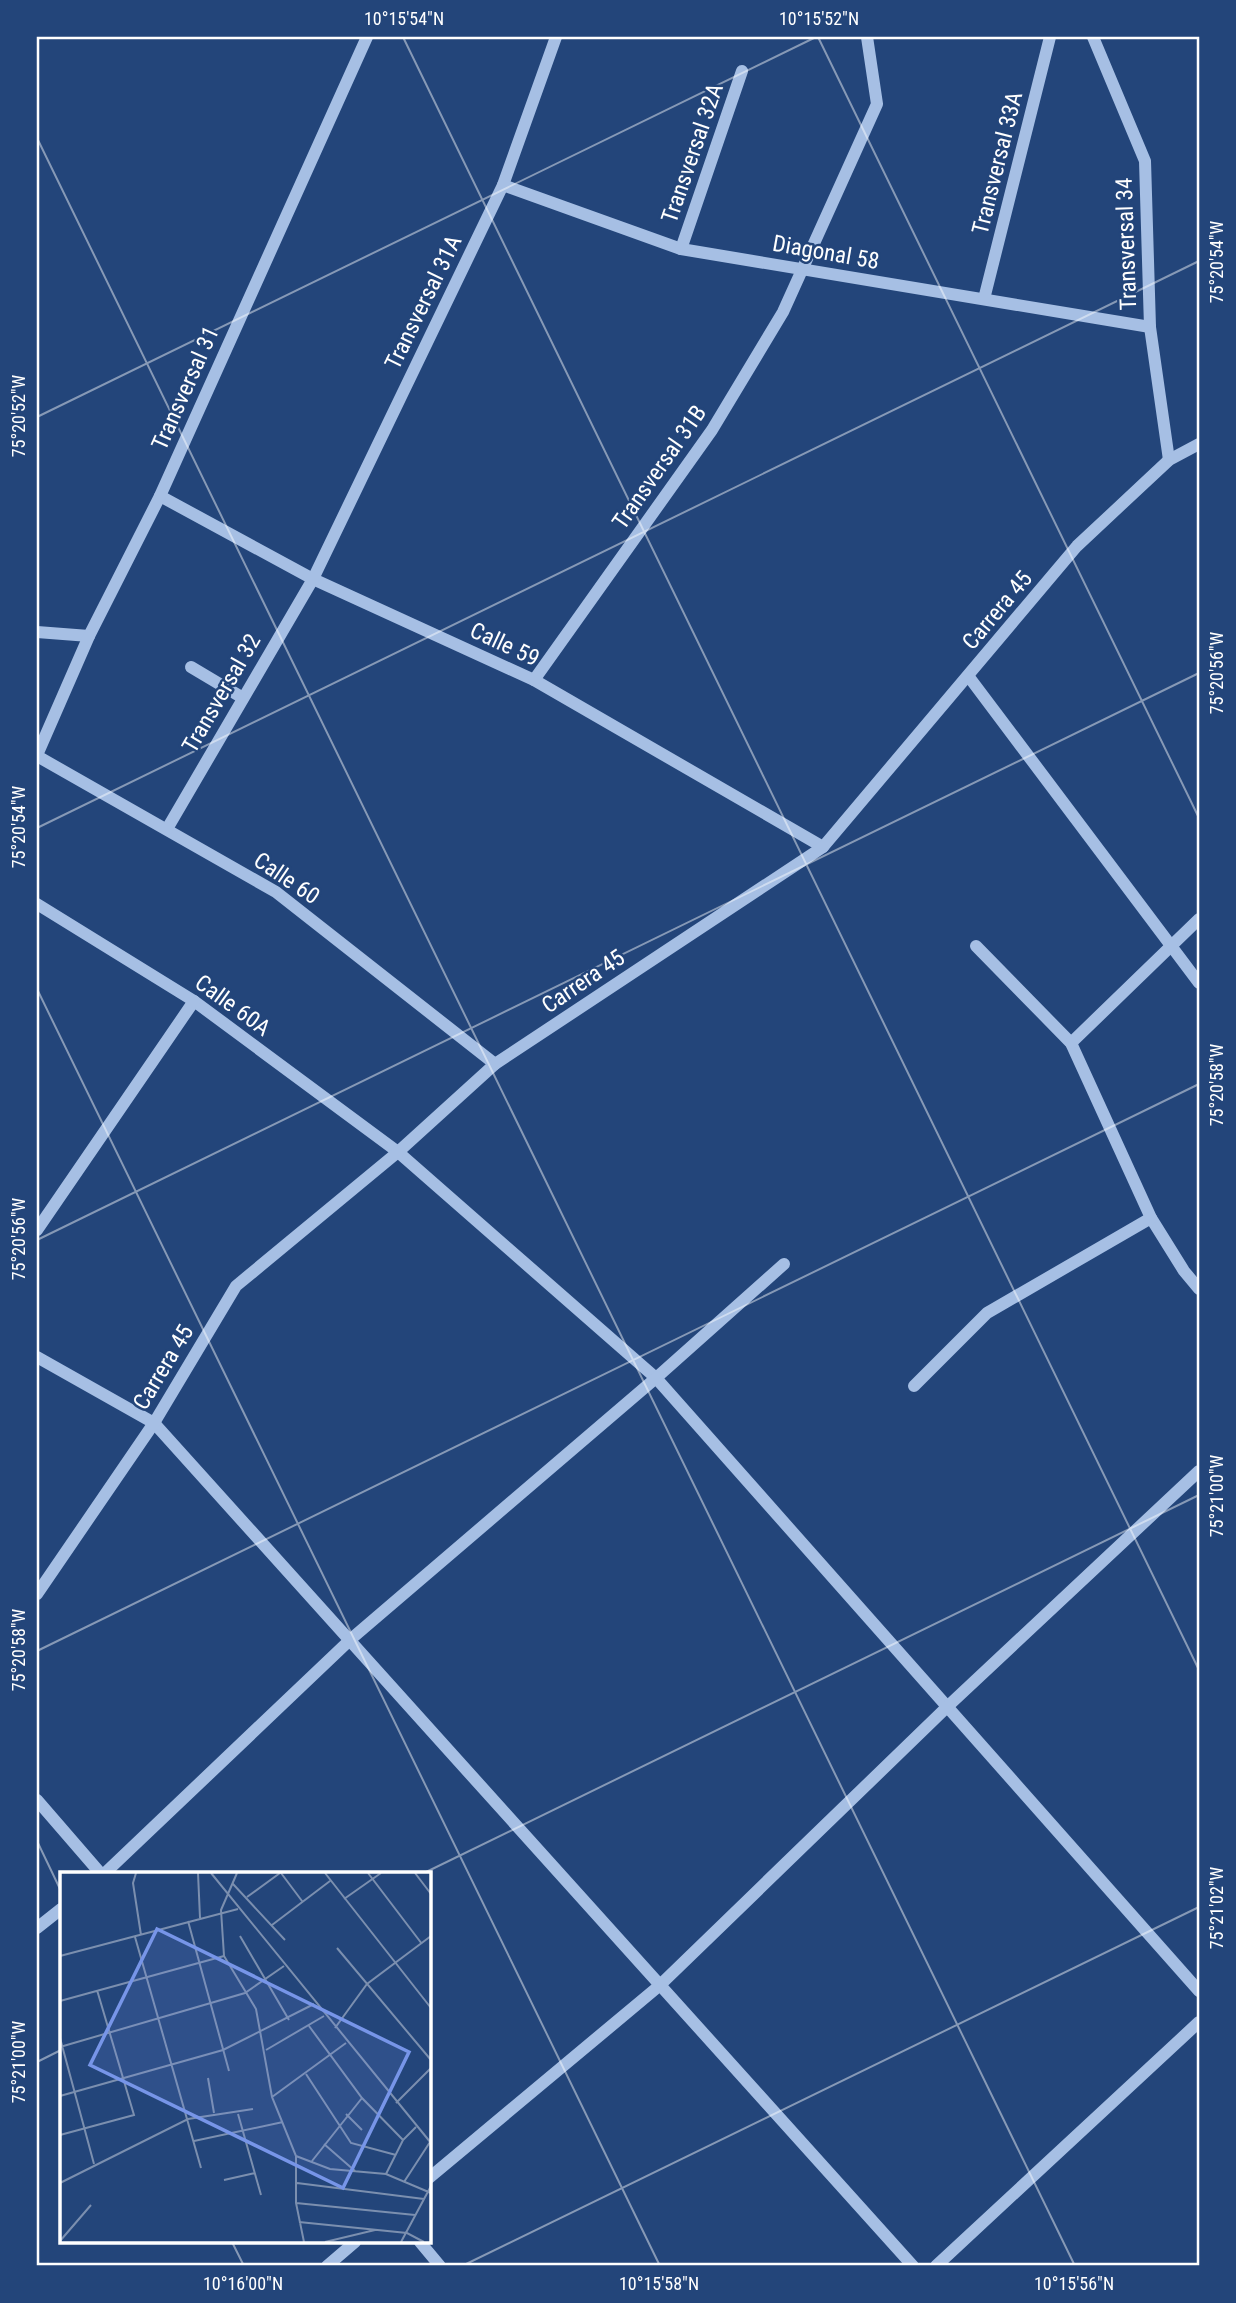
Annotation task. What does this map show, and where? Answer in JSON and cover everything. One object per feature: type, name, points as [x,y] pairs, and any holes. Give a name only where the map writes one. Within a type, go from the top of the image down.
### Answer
[{"type":"street","name":"Transversal 31","points":[[37,755],[89,636],[160,496],[367,37]]},
{"type":"street","name":"Transversal 31A","points":[[313,579],[503,185],[556,37]]},
{"type":"street","name":"Transversal 31B","points":[[534,680],[712,430],[783,312],[877,104],[867,37]]},
{"type":"street","name":"Transversal 33A","points":[[984,299],[1050,37]]},
{"type":"street","name":"Transversal 34","points":[[1093,37],[1145,161],[1150,327],[1169,460]]},
{"type":"street","name":"Transversal 32A","points":[[681,249],[742,71]]},
{"type":"street","name":"Diagonal 58","points":[[503,185],[681,249],[1150,327]]},
{"type":"street","name":"Carrera 45","points":[[37,1594],[154,1423],[236,1286],[398,1152],[495,1064],[823,846],[969,677],[1077,546],[1169,460],[1199,444]]},
{"type":"street","name":"Calle 59","points":[[160,496],[313,579],[534,680],[823,846]]},
{"type":"street","name":"Transversal 32","points":[[167,829],[313,579]]},
{"type":"street","points":[[37,632],[89,636]]},
{"type":"street","points":[[191,667],[243,698]]},
{"type":"street","points":[[969,677],[1199,983]]},
{"type":"street","name":"Calle 60","points":[[37,755],[276,892],[495,1064]]},
{"type":"street","name":"Calle 60A","points":[[37,904],[194,1001],[398,1152],[656,1378],[1199,1991]]},
{"type":"street","points":[[1071,1043],[1199,919]]},
{"type":"street","points":[[976,946],[1071,1043],[1151,1218],[1184,1271],[1199,1289]]},
{"type":"street","points":[[37,1230],[194,1001]]},
{"type":"street","points":[[914,1386],[987,1313],[1151,1218]]},
{"type":"street","points":[[104,1872],[351,1639],[785,1264]]},
{"type":"street","points":[[37,1357],[154,1423],[913,2266]]},
{"type":"street","points":[[430,2177],[659,1986],[947,1707],[1199,1471]]},
{"type":"street","points":[[37,1800],[100,1872]]},
{"type":"street","points":[[37,1928],[60,1910]]},
{"type":"street","points":[[936,2266],[1199,2022]]},
{"type":"street","points":[[327,2266],[353,2244]]},
{"type":"street","points":[[421,2244],[440,2266]]}]
